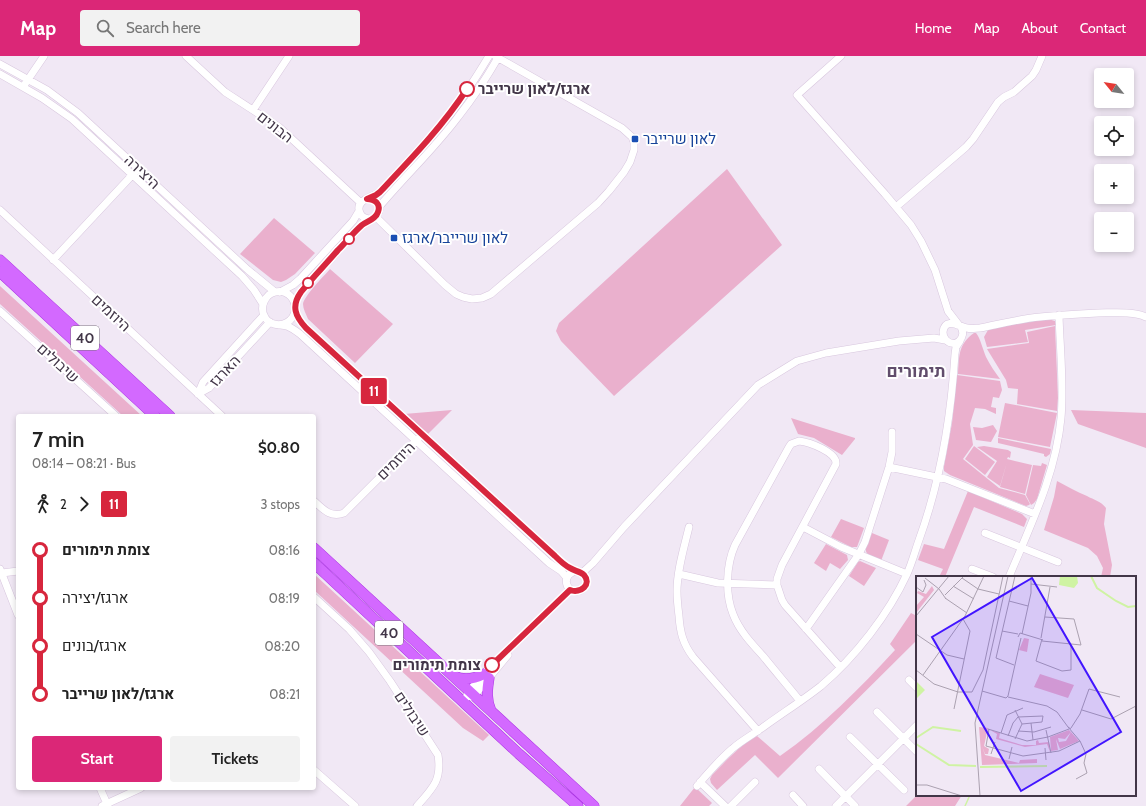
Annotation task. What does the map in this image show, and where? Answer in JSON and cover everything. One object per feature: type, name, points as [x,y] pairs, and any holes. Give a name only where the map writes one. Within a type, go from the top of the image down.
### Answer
[{"type":"highway","name":"40","points":[[0,260],[168,414]]},
{"type":"highway","name":"40","points":[[0,272],[153,414]]},
{"type":"highway","name":"40","points":[[316,550],[594,806]]},
{"type":"highway","name":"40","points":[[316,565],[519,754],[578,806]]},
{"type":"highway","points":[[452,675],[467,679],[486,676],[487,696],[492,712]]},
{"type":"street","points":[[23,87],[44,56]]},
{"type":"street","name":"הבונים","points":[[186,56],[221,88],[278,127],[364,201]]},
{"type":"street","points":[[253,110],[289,56]]},
{"type":"street","points":[[278,292],[290,295],[297,316],[306,328],[567,567],[582,574],[586,584],[582,589],[576,591],[570,590],[566,584],[566,578],[561,571],[549,563],[300,334],[287,326],[270,322],[264,315],[262,308],[268,296],[293,285],[300,279],[353,222],[359,211],[358,208],[364,201],[380,192],[441,125],[462,97],[488,56]]},
{"type":"street","points":[[841,56],[797,96],[896,206],[921,241],[935,270],[948,311],[948,320],[943,334],[955,354]]},
{"type":"street","points":[[896,206],[966,147],[998,102],[1014,92],[1032,76],[1042,56]]},
{"type":"street","points":[[279,325],[292,319],[297,297],[306,285],[359,228],[373,218],[378,214],[379,207],[459,117],[483,82],[497,57],[627,132],[632,137],[634,142],[634,150],[630,162],[617,182],[598,203],[491,294],[482,298],[472,299],[456,294],[373,218],[364,218],[359,211]]},
{"type":"street","name":"היצירה","points":[[0,64],[47,90],[74,110],[248,270],[278,292]]},
{"type":"street","name":"היצירה","points":[[0,74],[42,98],[69,116],[242,276],[263,304]]},
{"type":"street","points":[[53,260],[138,168]]},
{"type":"street","points":[[364,201],[376,201],[379,207]]},
{"type":"street","name":"היוזמים","points":[[0,210],[220,414]]},
{"type":"street","name":"שיבולים","points":[[0,311],[114,414]]},
{"type":"street","points":[[566,578],[571,573],[582,574],[593,564],[624,526],[758,385],[797,361],[826,353],[899,341],[929,338],[938,338],[954,343],[961,339],[963,333],[960,326],[948,311]]},
{"type":"street","points":[[929,338],[952,323],[966,328],[978,328],[1059,315],[1113,313],[1135,314],[1146,317]]},
{"type":"street","name":"הארגז","points":[[198,394],[203,382],[264,315]]},
{"type":"street","points":[[1009,576],[1047,482],[1054,457],[1061,419],[1062,394],[1059,315]]},
{"type":"street","name":"הארגז","points":[[198,394],[209,388],[270,322]]},
{"type":"street","points":[[725,806],[698,784],[732,749],[822,685],[855,652],[887,609],[907,574],[928,517],[938,477],[948,425],[956,347],[968,332],[978,328]]},
{"type":"street","points":[[806,629],[859,554],[865,542],[889,467],[892,452],[892,432]]},
{"type":"street","name":"היוזמים","points":[[316,503],[329,514],[338,515],[344,513],[422,435]]},
{"type":"street","points":[[800,701],[742,631],[730,605],[728,584],[728,571],[735,545],[789,447],[791,444],[799,441],[824,450],[835,457],[836,460],[835,467],[782,565],[777,579],[778,592],[785,605],[840,667]]},
{"type":"street","points":[[889,467],[938,477],[1035,514]]},
{"type":"street","points":[[689,527],[677,591],[680,629],[685,645],[693,657],[758,730]]},
{"type":"street","points":[[803,527],[841,547],[907,574]]},
{"type":"street","points":[[985,533],[1058,562]]},
{"type":"street","points":[[972,569],[990,576]]},
{"type":"street","points":[[16,571],[1,571],[16,610]]},
{"type":"street","points":[[679,574],[718,583],[777,585]]},
{"type":"street","points":[[464,702],[521,638],[570,590]]},
{"type":"street","name":"שיבולים","points":[[316,599],[348,628],[370,652],[438,755],[440,766],[436,780],[429,793],[417,806]]},
{"type":"street","points":[[909,680],[916,687]]},
{"type":"street","points":[[877,712],[916,751]]},
{"type":"street","points":[[836,806],[916,726]]},
{"type":"street","points":[[850,737],[904,790]]},
{"type":"street","points":[[819,769],[856,806]]},
{"type":"street","points":[[316,772],[355,806]]},
{"type":"street","points":[[730,806],[755,782]]},
{"type":"street","points":[[101,790],[106,805],[137,790]]},
{"type":"street","points":[[792,795],[803,806]]},
{"type":"shaded area","points":[[727,169],[782,245],[614,396],[561,341],[556,331],[559,323]]},
{"type":"shaded area","points":[[274,218],[315,253],[295,274],[281,282],[273,280],[240,254]]},
{"type":"shaded area","points":[[330,269],[393,324],[355,363],[308,319],[304,308],[304,300]]},
{"type":"shaded area","points":[[0,286],[140,414],[121,414],[0,304]]},
{"type":"shaded area","points":[[1048,319],[1055,321],[1056,325],[1025,330],[1028,342],[987,347],[984,337],[988,330],[1006,325]]},
{"type":"shaded area","points":[[1055,326],[1058,398],[1057,411],[1017,404],[1018,389],[1008,388],[1006,380],[987,349],[1029,343],[1027,332]]},
{"type":"shaded area","points":[[974,333],[976,333],[986,357],[1000,379],[958,374],[960,351],[965,342]]},
{"type":"shaded area","points":[[957,375],[1000,381],[1002,390],[999,398],[993,397],[991,407],[996,408],[996,414],[985,409],[975,408],[970,424],[973,445],[963,459],[999,488],[1025,495],[1030,504],[1029,505],[1026,506],[950,475],[944,471],[952,423]]},
{"type":"shaded area","points":[[1005,403],[1057,413],[1050,447],[998,437]]},
{"type":"shaded area","points":[[452,410],[428,434],[404,414]]},
{"type":"shaded area","points":[[1071,410],[1146,413],[1146,448],[1078,424]]},
{"type":"shaded area","points":[[791,418],[855,439],[842,455],[814,438],[798,434]]},
{"type":"shaded area","points":[[993,425],[997,431],[991,442],[976,440],[973,427],[982,428]]},
{"type":"shaded area","points":[[998,438],[1051,449],[1050,454],[1046,457],[1044,454],[998,443]]},
{"type":"shaded area","points":[[974,446],[995,462],[985,475],[965,459]]},
{"type":"shaded area","points":[[984,446],[1008,450],[1011,452],[1010,458],[1008,457],[1007,459],[1032,465],[1025,494],[1000,487],[1007,462],[1000,486],[987,477],[997,461],[977,447]]},
{"type":"shaded area","points":[[1042,463],[1047,465],[1037,499],[1031,505],[1026,495],[1033,465],[1041,466]]},
{"type":"shaded area","points":[[1057,481],[1100,502],[1106,508],[1104,524],[1112,565],[1110,576],[1101,576],[1103,568],[1097,556],[1088,548],[1044,530],[1054,497]]},
{"type":"shaded area","points":[[968,491],[1022,514],[1027,519],[1024,527],[974,507],[945,576],[940,576],[943,569],[918,560],[924,544],[944,549]]},
{"type":"shaded area","points":[[841,519],[864,528],[857,547],[851,547],[831,537]]},
{"type":"shaded area","points":[[872,533],[889,540],[881,561],[870,556],[866,551]]},
{"type":"shaded area","points":[[826,544],[847,555],[848,560],[840,569],[830,563],[826,571],[814,563]]},
{"type":"shaded area","points":[[860,561],[876,568],[864,586],[849,576]]},
{"type":"shaded area","points":[[316,576],[489,735],[483,741],[463,728],[316,592]]},
{"type":"shaded area","points":[[911,613],[916,616],[916,641],[778,778],[755,755],[717,790],[711,783],[710,779],[712,775],[744,744],[757,736],[780,756],[796,744],[855,692],[895,650],[890,644]]},
{"type":"shaded area","points":[[695,787],[712,803],[709,806],[680,806]]},
{"type":"shaded area","points":[[916,796],[961,796],[955,806],[906,806]]},
{"type":"waterway","points":[[965,806],[970,796]]},
{"type":"bus line","name":"11","points":[[467,89],[452,112],[417,152],[380,192],[367,199],[376,201],[378,204],[379,210],[376,217],[370,219],[359,228],[306,285],[297,297],[295,304],[297,316],[306,328],[567,567],[584,575],[586,580],[585,587],[580,591],[570,590],[492,665]]},
{"type":"place","name":"ארגז/לאון שרייבר","points":[[467,89]]},
{"type":"place","name":"לאון שרייבר","points":[[635,139]]},
{"type":"place","name":"לאון שרייבר/ארגז","points":[[394,238]]},
{"type":"place","name":"צומת תימורים","points":[[492,665]]},
{"type":"district","name":"תימורים","points":[[916,371]]}]
